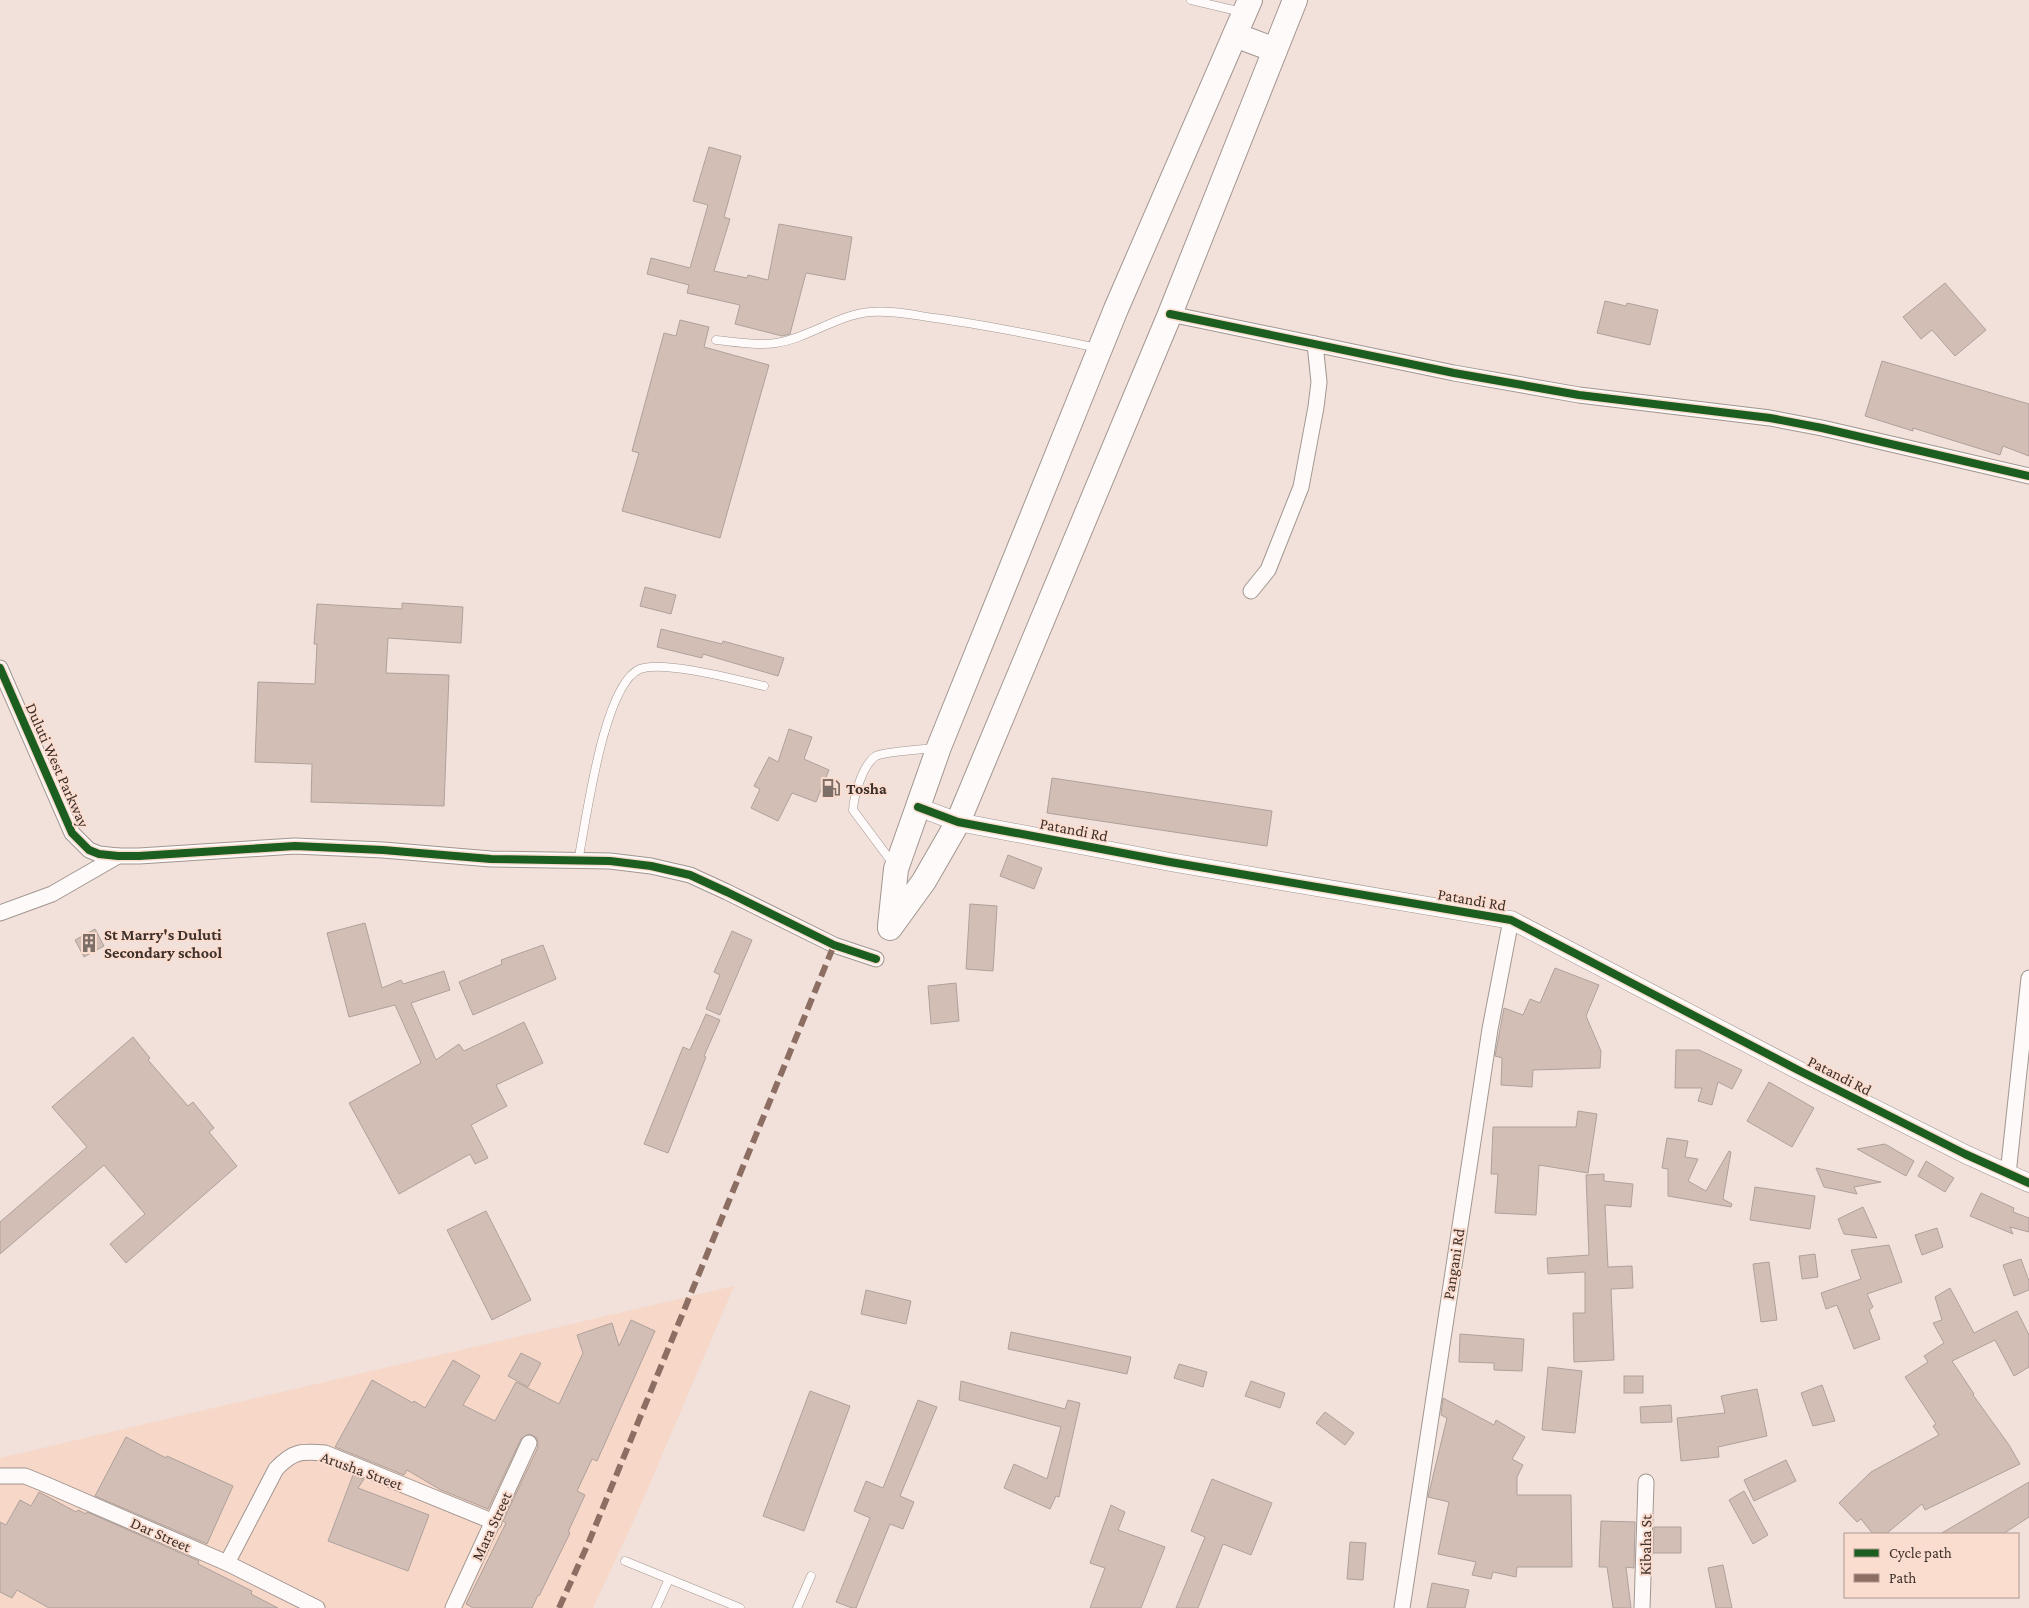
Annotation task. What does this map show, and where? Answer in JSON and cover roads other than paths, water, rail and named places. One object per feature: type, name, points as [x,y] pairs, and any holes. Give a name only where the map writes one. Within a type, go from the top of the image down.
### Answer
[{"type":"highway","points":[[1247,6],[1100,348],[939,747],[896,869],[890,928],[924,881],[958,822],[1170,314],[1296,0]]},
{"type":"highway","points":[[1235,35],[1275,50]]},
{"type":"street","points":[[1170,314],[1454,373],[1579,395],[1770,418],[1822,428],[2029,476]]},
{"type":"street","points":[[1251,591],[1268,570],[1301,487],[1318,390],[1315,344]]},
{"type":"street","name":"Duluti West Parkway","points":[[0,668],[72,833],[89,850],[99,854],[139,856],[296,846],[383,850],[491,859],[610,861],[651,866],[690,876],[727,892],[834,945],[876,960]]},
{"type":"street","name":"Patandi Rd","points":[[918,807],[958,822],[1180,864],[1511,920],[1807,1074],[1965,1154],[2029,1183]]},
{"type":"street","points":[[0,912],[52,894],[118,856]]},
{"type":"street","name":"Pangani Rd","points":[[1402,1608],[1490,1029],[1511,920]]},
{"type":"street","points":[[2008,1174],[2029,978]]},
{"type":"street","name":"Mara Street","points":[[453,1608],[529,1443]]},
{"type":"street","name":"Arusha Street","points":[[227,1563],[276,1469],[286,1458],[298,1452],[325,1453],[494,1522]]},
{"type":"street","name":"Dar Street","points":[[0,1476],[25,1476],[47,1484],[227,1563],[317,1608]]},
{"type":"street","name":"Kibaha St","points":[[1642,1608],[1646,1482]]},
{"type":"lane","points":[[1191,0],[1247,6]]},
{"type":"lane","points":[[716,340],[760,344],[776,343],[793,339],[845,318],[869,312],[892,312],[970,322],[1100,348]]},
{"type":"lane","points":[[578,861],[599,751],[613,704],[630,677],[640,669],[654,667],[692,670],[764,686]]},
{"type":"lane","points":[[896,869],[853,810],[854,796],[869,763],[877,756],[939,747]]},
{"type":"lane","points":[[625,1561],[740,1608]]},
{"type":"lane","points":[[797,1608],[811,1576]]},
{"type":"lane","points":[[656,1608],[669,1579]]},
{"type":"place","name":"Tosha","points":[[831,788]]},
{"type":"place","name":"St Marry's Duluti Secondary school","points":[[89,943]]}]
